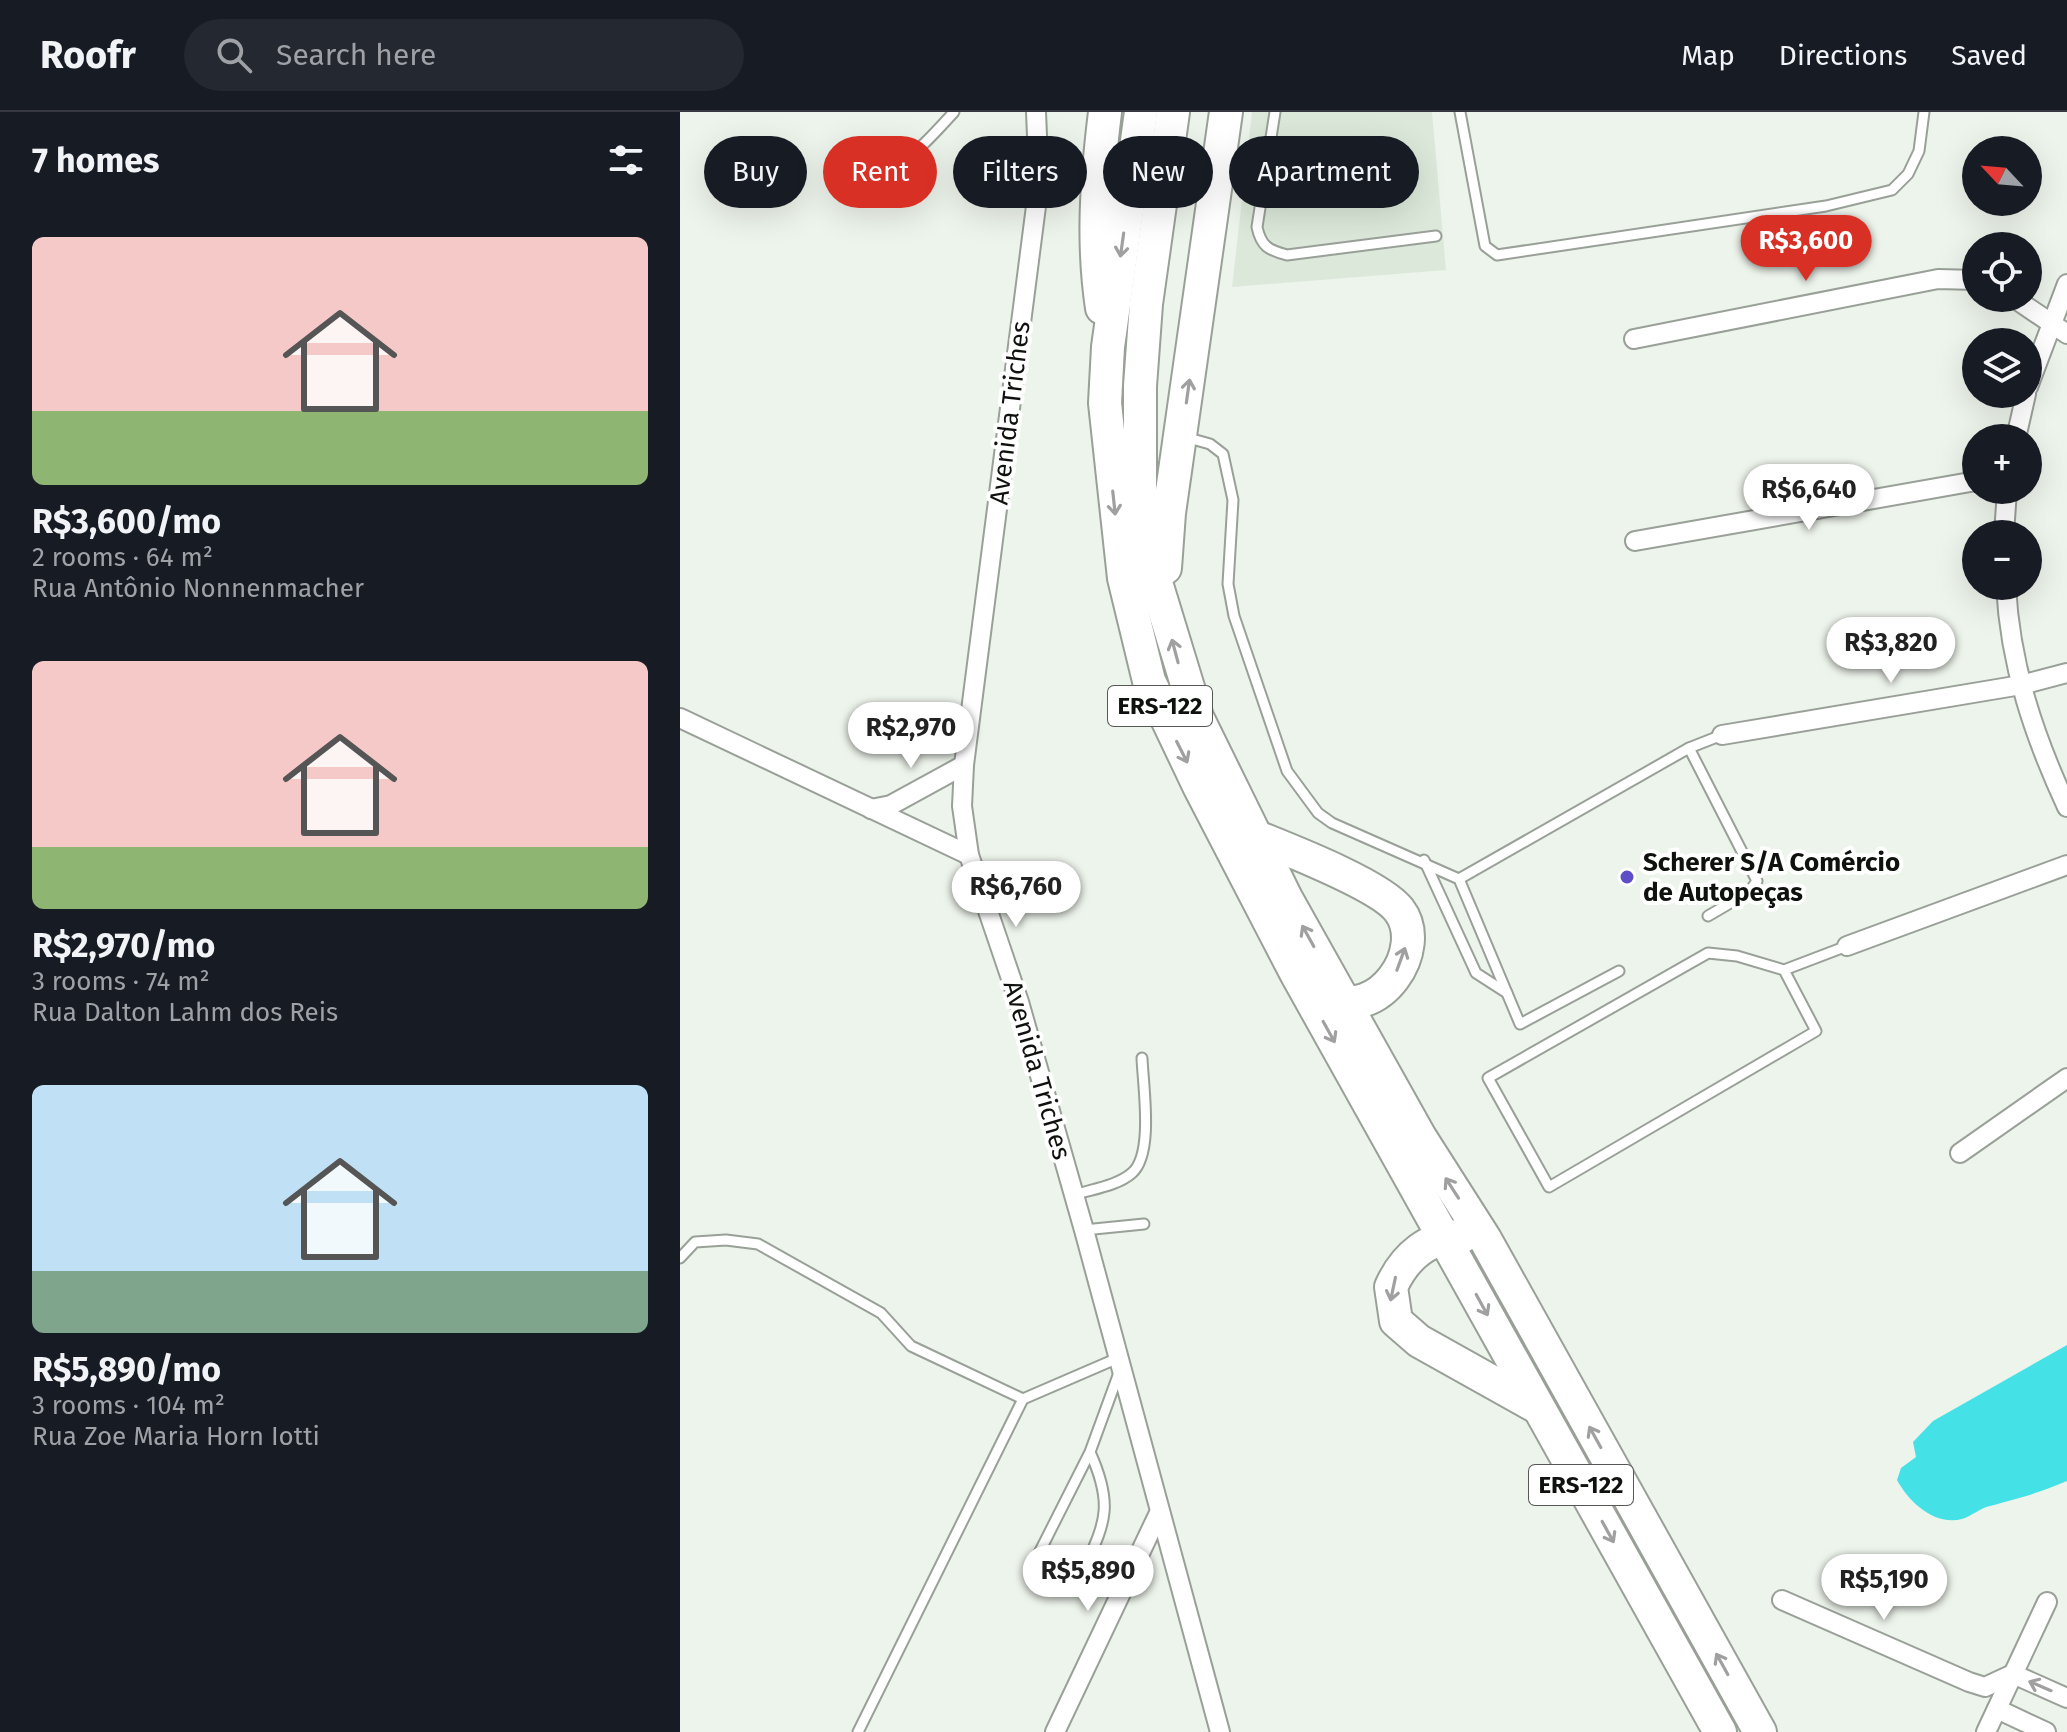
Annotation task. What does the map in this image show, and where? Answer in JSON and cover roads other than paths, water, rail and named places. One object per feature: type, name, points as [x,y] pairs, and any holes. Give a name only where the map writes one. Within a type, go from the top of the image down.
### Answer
[{"type":"highway","points":[[1105,112],[1095,197],[1097,272],[1108,347]]},
{"type":"highway","name":"ERS-122","points":[[1141,112],[1108,347],[1105,403],[1124,578],[1149,681],[1193,776],[1296,973],[1720,1732]]},
{"type":"highway","name":"ERS-122","points":[[1173,112],[1146,304],[1140,386],[1140,486],[1150,563],[1197,717],[1286,898],[1420,1137],[1485,1239],[1760,1732]]},
{"type":"highway","points":[[1163,607],[1169,513],[1226,112]]},
{"type":"highway","points":[[1257,837],[1381,894],[1400,911],[1407,929],[1405,952],[1392,982],[1370,1001],[1346,1005],[1325,995],[1296,973]]},
{"type":"highway","points":[[1485,1239],[1444,1236],[1423,1247],[1397,1272],[1391,1287],[1390,1302],[1396,1321],[1419,1341],[1537,1407]]},
{"type":"street","name":"Avenida Triches","points":[[1036,112],[1039,183],[964,765],[962,806],[969,855],[1019,1002],[1220,1732]]},
{"type":"street","points":[[1634,339],[1938,279],[1962,280]]},
{"type":"street","points":[[2042,345],[2067,284]]},
{"type":"street","points":[[2036,312],[2067,334]]},
{"type":"street","points":[[1635,541],[1962,483]]},
{"type":"street","points":[[2008,600],[2021,685],[2037,742],[2067,807]]},
{"type":"street","points":[[1722,735],[2021,685],[2067,673]]},
{"type":"street","points":[[680,718],[969,855]]},
{"type":"street","points":[[871,809],[891,805],[964,765]]},
{"type":"street","points":[[1847,946],[2067,865]]},
{"type":"street","points":[[1960,1153],[2067,1078]]},
{"type":"street","points":[[1055,1732],[1159,1513]]},
{"type":"street","points":[[1782,1600],[1969,1682],[1985,1687],[2013,1674],[2067,1698]]},
{"type":"street","points":[[1986,1732],[2047,1602]]},
{"type":"street","points":[[1997,1709],[2046,1732]]},
{"type":"lane","points":[[932,136],[954,112]]},
{"type":"lane","points":[[1275,112],[1257,227],[1260,241],[1270,251],[1287,255],[1436,236]]},
{"type":"lane","points":[[1460,112],[1485,246],[1497,255],[1826,206],[1892,190],[1908,174],[1919,151],[1924,112]]},
{"type":"lane","points":[[1182,436],[1210,444],[1223,454],[1231,477],[1233,523],[1228,584],[1234,616],[1287,771],[1318,813],[1332,823],[1424,860],[1459,879],[1520,1024],[1619,971]]},
{"type":"lane","points":[[1459,879],[1689,748],[1722,735]]},
{"type":"lane","points":[[1689,748],[1757,881],[1749,892],[1708,916]]},
{"type":"lane","points":[[1424,860],[1476,973],[1507,993]]},
{"type":"lane","points":[[1784,970],[1816,1031],[1549,1187],[1488,1078],[1708,953],[1737,956],[1784,970],[1847,946]]},
{"type":"lane","points":[[1074,1195],[1119,1181],[1133,1173],[1144,1158],[1142,1058]]},
{"type":"lane","points":[[1084,1230],[1144,1224]]},
{"type":"lane","points":[[680,1258],[695,1242],[726,1240],[758,1244],[881,1313],[911,1346],[1023,1399]]},
{"type":"lane","points":[[858,1732],[1023,1399],[1120,1362]]},
{"type":"lane","points":[[1090,1452],[1107,1500],[1103,1524],[1080,1579],[1035,1561],[1090,1452],[1120,1362]]},
{"type":"water","points":[[2067,1345],[2067,1481],[1986,1507],[1962,1519],[1932,1516],[1915,1504],[1897,1480],[1901,1468],[1916,1457],[1913,1442],[1933,1421]]},
{"type":"place","name":"Scherer S/A Comércio de Autopeças","points":[[1627,877]]}]
